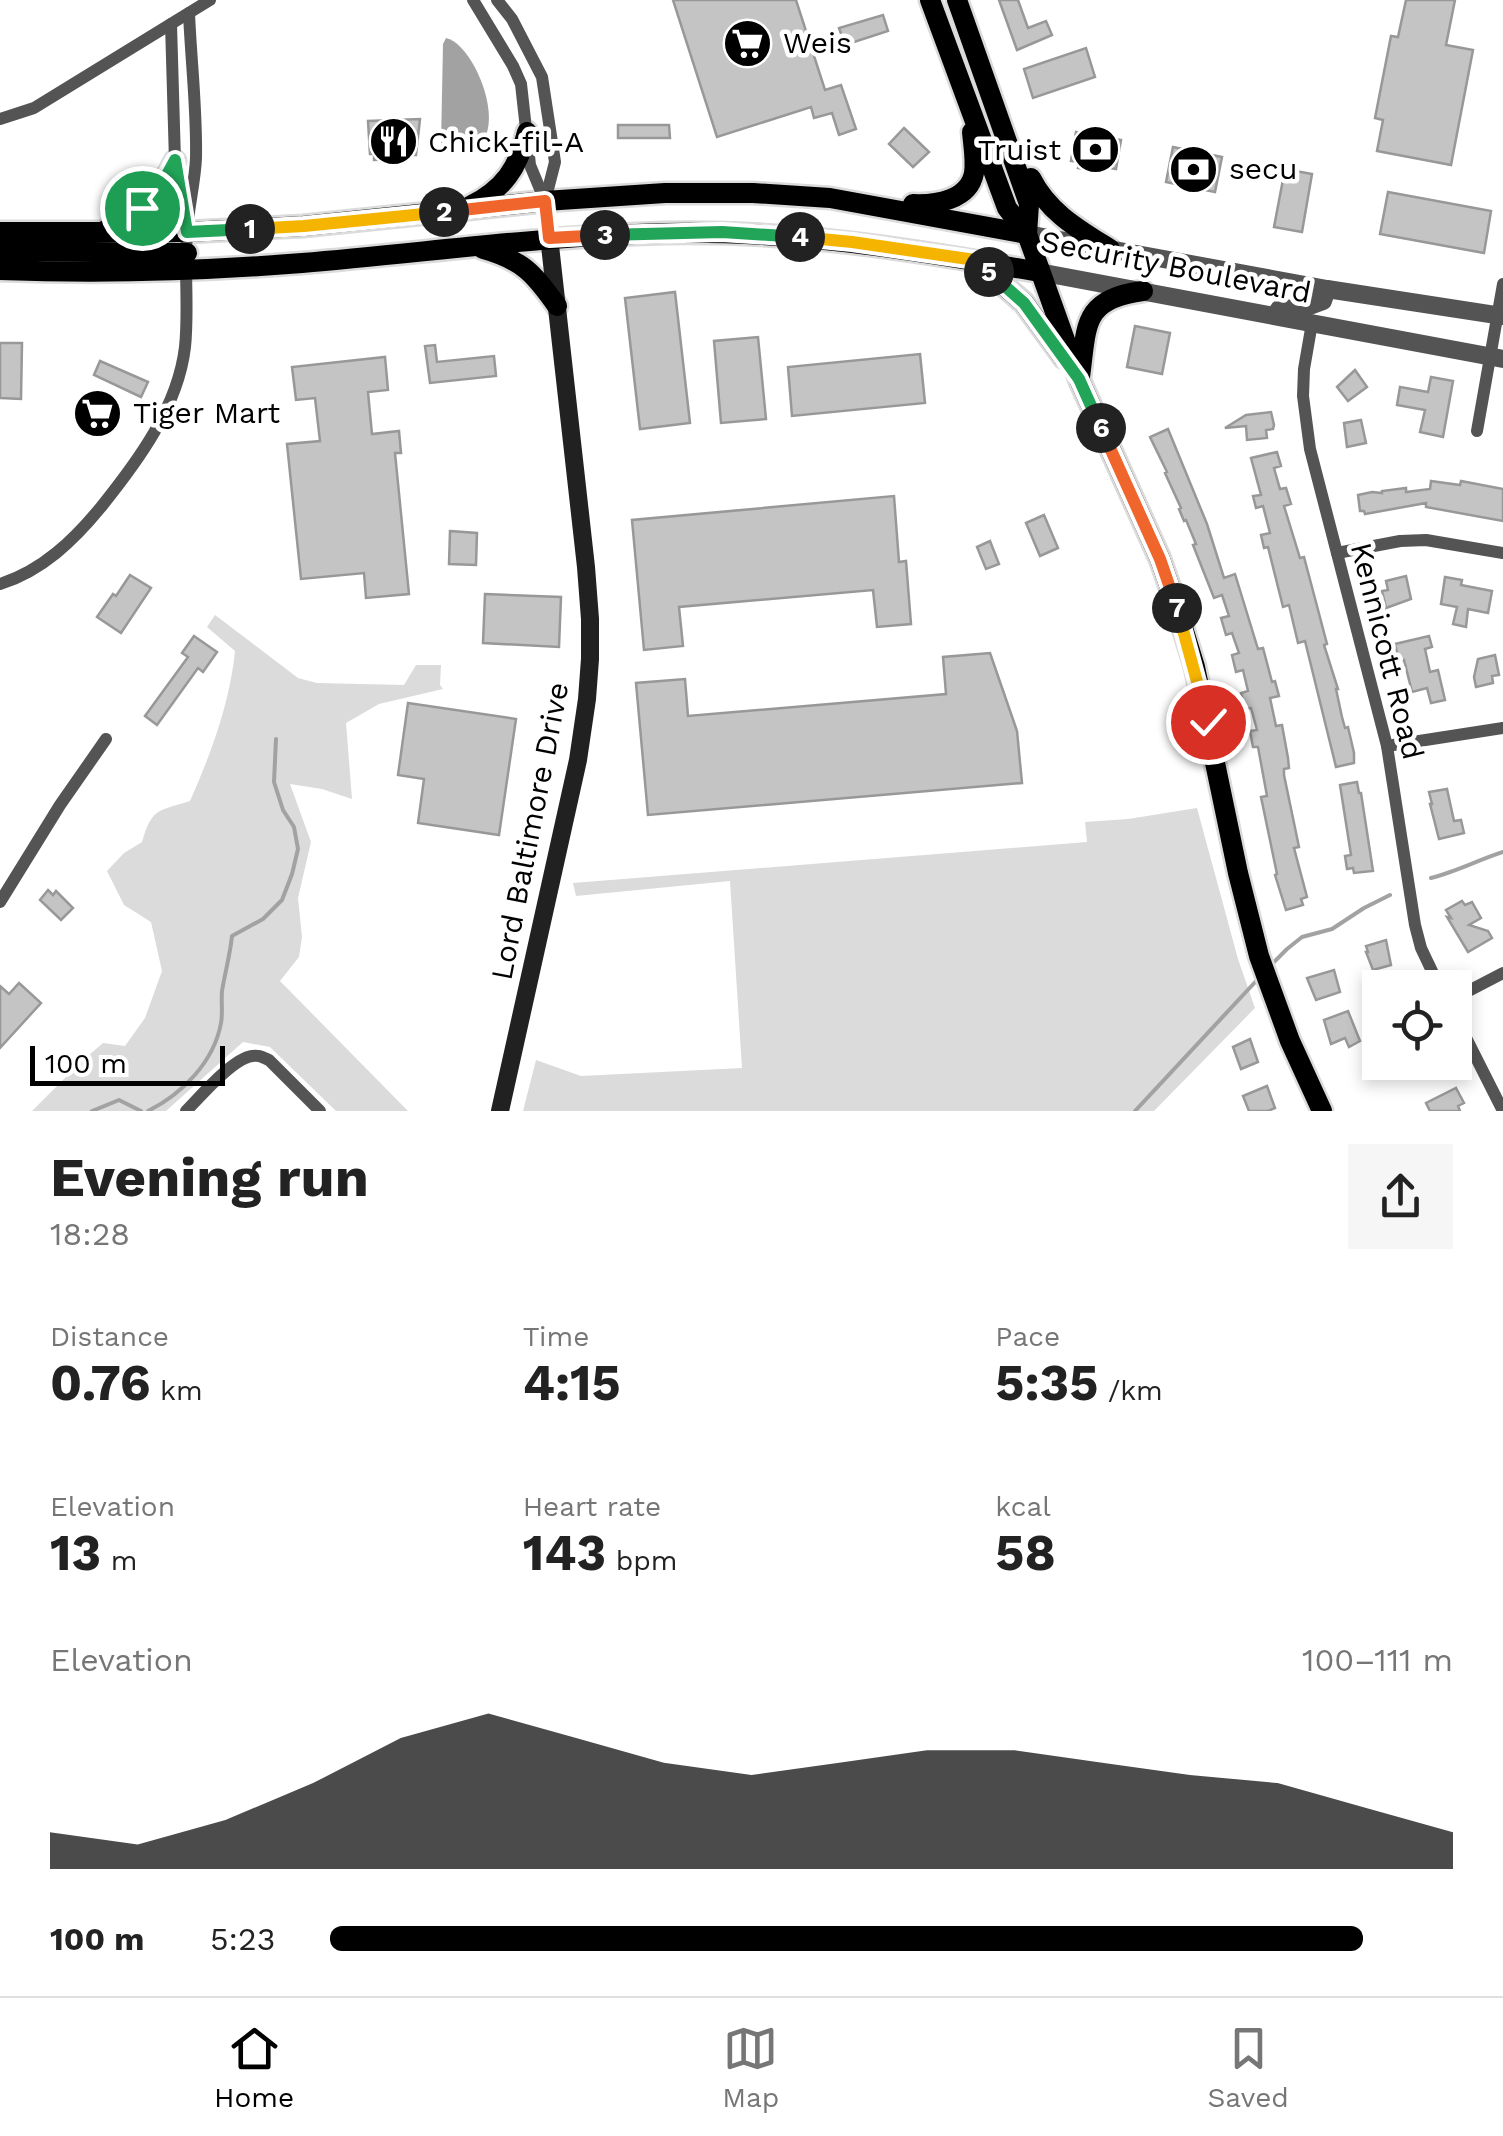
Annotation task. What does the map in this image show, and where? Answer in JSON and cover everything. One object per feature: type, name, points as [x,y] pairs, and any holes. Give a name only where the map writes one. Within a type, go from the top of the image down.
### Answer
[{"type":"main road","points":[[930,0],[1007,208],[1027,234],[1079,379],[1160,559],[1195,667],[1260,960],[1290,1041],[1322,1111]]},
{"type":"main road","points":[[956,0],[1029,204],[1027,234]]},
{"type":"main road","points":[[992,97],[1040,196],[1067,221],[1110,249]]},
{"type":"main road","points":[[830,198],[926,204],[963,192],[974,172],[971,110]]},
{"type":"main road","points":[[460,211],[499,187],[520,156],[527,132]]},
{"type":"main road","points":[[100,234],[156,195],[175,160]]},
{"type":"main road","name":"Security Boulevard","points":[[0,270],[100,272],[304,226],[665,193],[830,198],[1027,234]]},
{"type":"main road","name":"Lord Baltimore Drive","points":[[500,1111],[574,777],[587,699],[590,618],[586,567],[545,201]]},
{"type":"main road","name":"Security Boulevard","points":[[0,232],[100,234],[187,252],[303,263],[549,238],[772,234],[852,242],[1040,272]]},
{"type":"main road","points":[[471,246],[505,255],[527,267],[556,306]]},
{"type":"main road","points":[[0,252],[187,252]]},
{"type":"main road","points":[[975,260],[1024,303],[1079,379]]},
{"type":"main road","points":[[1079,379],[1088,320],[1100,304],[1120,294],[1143,291]]},
{"type":"street","points":[[0,119],[34,108],[210,0]]},
{"type":"street","name":"Lord Baltimore Drive","points":[[473,0],[520,84],[530,165],[545,201]]},
{"type":"street","name":"Lord Baltimore Drive","points":[[497,0],[512,19],[542,77],[554,162],[545,201]]},
{"type":"street","points":[[0,584],[38,566],[82,530],[155,431],[174,390],[185,351],[187,252],[196,158],[189,13]]},
{"type":"street","points":[[171,24],[175,160],[187,252]]},
{"type":"street","name":"Security Boulevard","points":[[1027,234],[1500,316]]},
{"type":"street","name":"Security Boulevard","points":[[1040,272],[1497,358]]},
{"type":"street","points":[[1477,431],[1497,358],[1503,284]]},
{"type":"street","points":[[1228,307],[1304,308],[1323,301],[1327,289]]},
{"type":"street","name":"Kennicott Road","points":[[1312,323],[1304,369],[1310,449],[1387,746],[1420,948],[1431,970]]},
{"type":"street","points":[[1337,554],[1400,541],[1426,540],[1503,553]]},
{"type":"street","points":[[1387,746],[1503,728]]},
{"type":"street","points":[[0,902],[106,739]]},
{"type":"street","points":[[1472,990],[1503,974]]},
{"type":"street","points":[[1472,1050],[1503,1111]]},
{"type":"street","points":[[186,1111],[240,1061],[260,1056],[269,1060],[320,1111]]},
{"type":"shaded area","points":[[446,38],[471,61],[488,104],[489,125],[482,142],[468,151],[443,150],[441,144]]},
{"type":"shaded area","points":[[215,615],[298,678],[317,683],[404,685],[416,665],[441,665],[443,689],[379,704],[346,723],[352,799],[290,784],[311,842],[298,898],[302,937],[299,957],[280,981],[408,1111],[336,1111],[270,1047],[243,1042],[166,1111],[32,1111],[103,1043],[125,1046],[145,1018],[162,971],[151,922],[124,905],[107,871],[124,853],[142,842],[153,816],[190,801],[198,783],[224,708],[235,651],[207,627]]},
{"type":"shaded area","points":[[1197,808],[1255,1008],[1154,1111],[523,1111],[536,1060],[581,1076],[742,1068],[730,881],[576,896],[573,883],[1087,842],[1085,822]]},
{"type":"building","name":"Weis","points":[[673,0],[796,0],[825,90],[841,85],[856,129],[839,135],[832,113],[814,118],[811,107],[717,137]]},
{"type":"building","points":[[999,0],[1018,0],[1028,28],[1046,21],[1052,35],[1017,50]]},
{"type":"building","points":[[1406,0],[1455,0],[1446,45],[1473,50],[1451,165],[1377,151],[1383,120],[1375,118],[1391,36],[1398,37]]},
{"type":"building","points":[[883,15],[888,31],[845,45],[839,28]]},
{"type":"building","points":[[1086,48],[1095,77],[1033,98],[1024,69]]},
{"type":"building","name":"Chick-fil-A","points":[[420,119],[416,155],[374,160],[374,154],[370,154],[368,121]]},
{"type":"building","points":[[618,125],[669,125],[670,138],[618,138]]},
{"type":"building","points":[[904,128],[929,152],[913,167],[889,144]]},
{"type":"building","name":"Truist","points":[[1076,132],[1121,140],[1116,169],[1099,166],[1098,172],[1078,168],[1079,162],[1071,161]]},
{"type":"building","name":"secu","points":[[1173,147],[1222,157],[1215,192],[1166,182]]},
{"type":"building","points":[[1285,169],[1312,174],[1302,232],[1274,227]]},
{"type":"building","points":[[1388,192],[1491,211],[1484,253],[1380,234]]},
{"type":"building","points":[[675,292],[690,423],[640,429],[625,298]]},
{"type":"building","points":[[1135,326],[1170,333],[1162,374],[1127,367]]},
{"type":"building","points":[[758,337],[766,419],[721,423],[714,341]]},
{"type":"building","points":[[0,343],[22,343],[21,399],[0,398]]},
{"type":"building","points":[[435,345],[437,362],[494,356],[496,376],[430,383],[425,346]]},
{"type":"building","points":[[920,354],[925,403],[792,416],[788,367]]},
{"type":"building","points":[[385,357],[388,390],[368,392],[372,434],[399,431],[401,453],[395,453],[409,594],[366,598],[364,573],[301,579],[287,444],[320,441],[315,398],[296,400],[292,367]]},
{"type":"building","points":[[100,361],[148,382],[141,397],[94,375]]},
{"type":"building","points":[[1355,370],[1367,387],[1348,401],[1337,387]]},
{"type":"building","points":[[1431,377],[1453,381],[1443,437],[1420,432],[1425,410],[1397,405],[1400,387],[1428,392]]},
{"type":"building","name":"Tiger Mart","points":[[86,400],[116,412],[111,426],[81,414]]},
{"type":"building","points":[[1271,412],[1274,425],[1266,430],[1267,438],[1247,440],[1246,426],[1225,428],[1246,415]]},
{"type":"building","points":[[1361,420],[1366,443],[1347,447],[1344,423]]},
{"type":"building","points":[[1168,429],[1207,524],[1224,578],[1235,574],[1258,649],[1263,648],[1279,696],[1270,698],[1276,726],[1282,725],[1289,768],[1284,769],[1284,775],[1299,847],[1294,848],[1307,897],[1301,899],[1303,905],[1286,910],[1275,875],[1261,797],[1267,796],[1258,747],[1253,747],[1250,731],[1257,730],[1251,708],[1245,709],[1241,693],[1248,691],[1243,670],[1236,672],[1232,655],[1239,653],[1232,633],[1226,635],[1221,618],[1229,616],[1222,595],[1214,598],[1193,545],[1196,544],[1150,437]]},
{"type":"building","points":[[1277,452],[1281,466],[1274,468],[1280,489],[1286,488],[1291,504],[1284,506],[1300,558],[1304,557],[1354,753],[1354,763],[1336,767],[1305,641],[1298,643],[1289,605],[1283,607],[1268,547],[1264,548],[1261,535],[1270,533],[1263,506],[1256,508],[1253,496],[1261,495],[1251,458]]},
{"type":"building","points":[[1431,481],[1460,485],[1461,481],[1503,489],[1503,521],[1426,507],[1426,503],[1365,514],[1360,511],[1358,495],[1430,489]]},
{"type":"building","points":[[894,496],[899,562],[906,561],[911,624],[877,627],[873,590],[679,607],[683,646],[644,650],[632,520]]},
{"type":"building","points":[[1044,515],[1058,548],[1040,556],[1026,523]]},
{"type":"building","points":[[450,531],[477,533],[476,565],[449,564]]},
{"type":"building","points":[[990,541],[999,564],[986,569],[977,547]]},
{"type":"building","points":[[130,575],[151,588],[121,633],[97,617]]},
{"type":"building","points":[[1406,576],[1411,599],[1386,608],[1382,591],[1388,590],[1386,581]]},
{"type":"building","points":[[1445,577],[1462,580],[1461,585],[1492,591],[1488,613],[1468,609],[1466,627],[1453,624],[1457,607],[1441,604]]},
{"type":"building","points":[[485,594],[561,597],[559,647],[483,643]]},
{"type":"building","points":[[194,636],[217,652],[203,672],[198,668],[157,725],[145,716],[188,657],[182,653]]},
{"type":"building","points":[[1429,636],[1432,647],[1425,649],[1430,672],[1438,670],[1445,700],[1431,703],[1427,688],[1412,692],[1404,660],[1399,661],[1395,644]]},
{"type":"building","points":[[990,653],[1017,731],[1022,783],[648,815],[636,683],[685,679],[688,716],[946,694],[943,657]]},
{"type":"building","points":[[1495,655],[1499,675],[1492,676],[1493,683],[1476,687],[1478,659]]},
{"type":"building","points":[[408,703],[516,719],[499,835],[418,823],[424,779],[398,775]]},
{"type":"building","points":[[1357,782],[1373,871],[1354,873],[1353,868],[1347,869],[1345,856],[1351,855],[1340,785]]},
{"type":"building","points":[[1447,789],[1454,821],[1461,820],[1464,833],[1439,839],[1429,792]]},
{"type":"building","points":[[48,890],[53,895],[56,891],[73,908],[61,920],[40,900]]},
{"type":"building","points":[[1462,901],[1465,905],[1472,902],[1481,918],[1469,925],[1488,931],[1492,938],[1468,952],[1446,910]]},
{"type":"building","points":[[1386,940],[1391,965],[1373,970],[1366,946]]},
{"type":"building","points":[[1334,970],[1340,992],[1316,1000],[1307,978]]},
{"type":"building","points":[[19,983],[41,1003],[0,1048],[0,986],[9,994]]},
{"type":"building","points":[[1348,1011],[1360,1041],[1349,1047],[1345,1038],[1331,1044],[1324,1020]]},
{"type":"building","points":[[1250,1039],[1258,1062],[1241,1069],[1233,1047]]},
{"type":"building","points":[[1267,1086],[1275,1108],[1249,1111],[1243,1096]]},
{"type":"building","points":[[1456,1088],[1464,1103],[1458,1106],[1460,1111],[1430,1111],[1426,1103]]},
{"type":"waterway","points":[[148,1111],[173,1096],[204,1064],[221,1023],[222,991],[232,936],[263,919],[282,900],[292,874],[298,849],[294,827],[283,810],[274,782],[276,739]]},
{"type":"waterway","points":[[1431,878],[1503,852]]},
{"type":"waterway","points":[[1271,965],[1302,937],[1332,929],[1390,895]]},
{"type":"waterway","points":[[1135,1111],[1258,979]]},
{"type":"waterway","points":[[92,1111],[119,1100],[141,1111]]},
{"type":"place","name":"Weis","points":[[748,43]]},
{"type":"place","name":"Chick-fil-A","points":[[393,142]]},
{"type":"place","name":"Truist","points":[[1096,150]]},
{"type":"place","name":"secu","points":[[1194,169]]},
{"type":"place","name":"Tiger Mart","points":[[98,413]]},
{"type":"route","points":[[142,208],[156,195],[175,160],[187,232],[304,226],[545,201],[549,238],[772,234],[975,260],[1024,303],[1079,379],[1160,559],[1195,667],[1208,722]]}]
